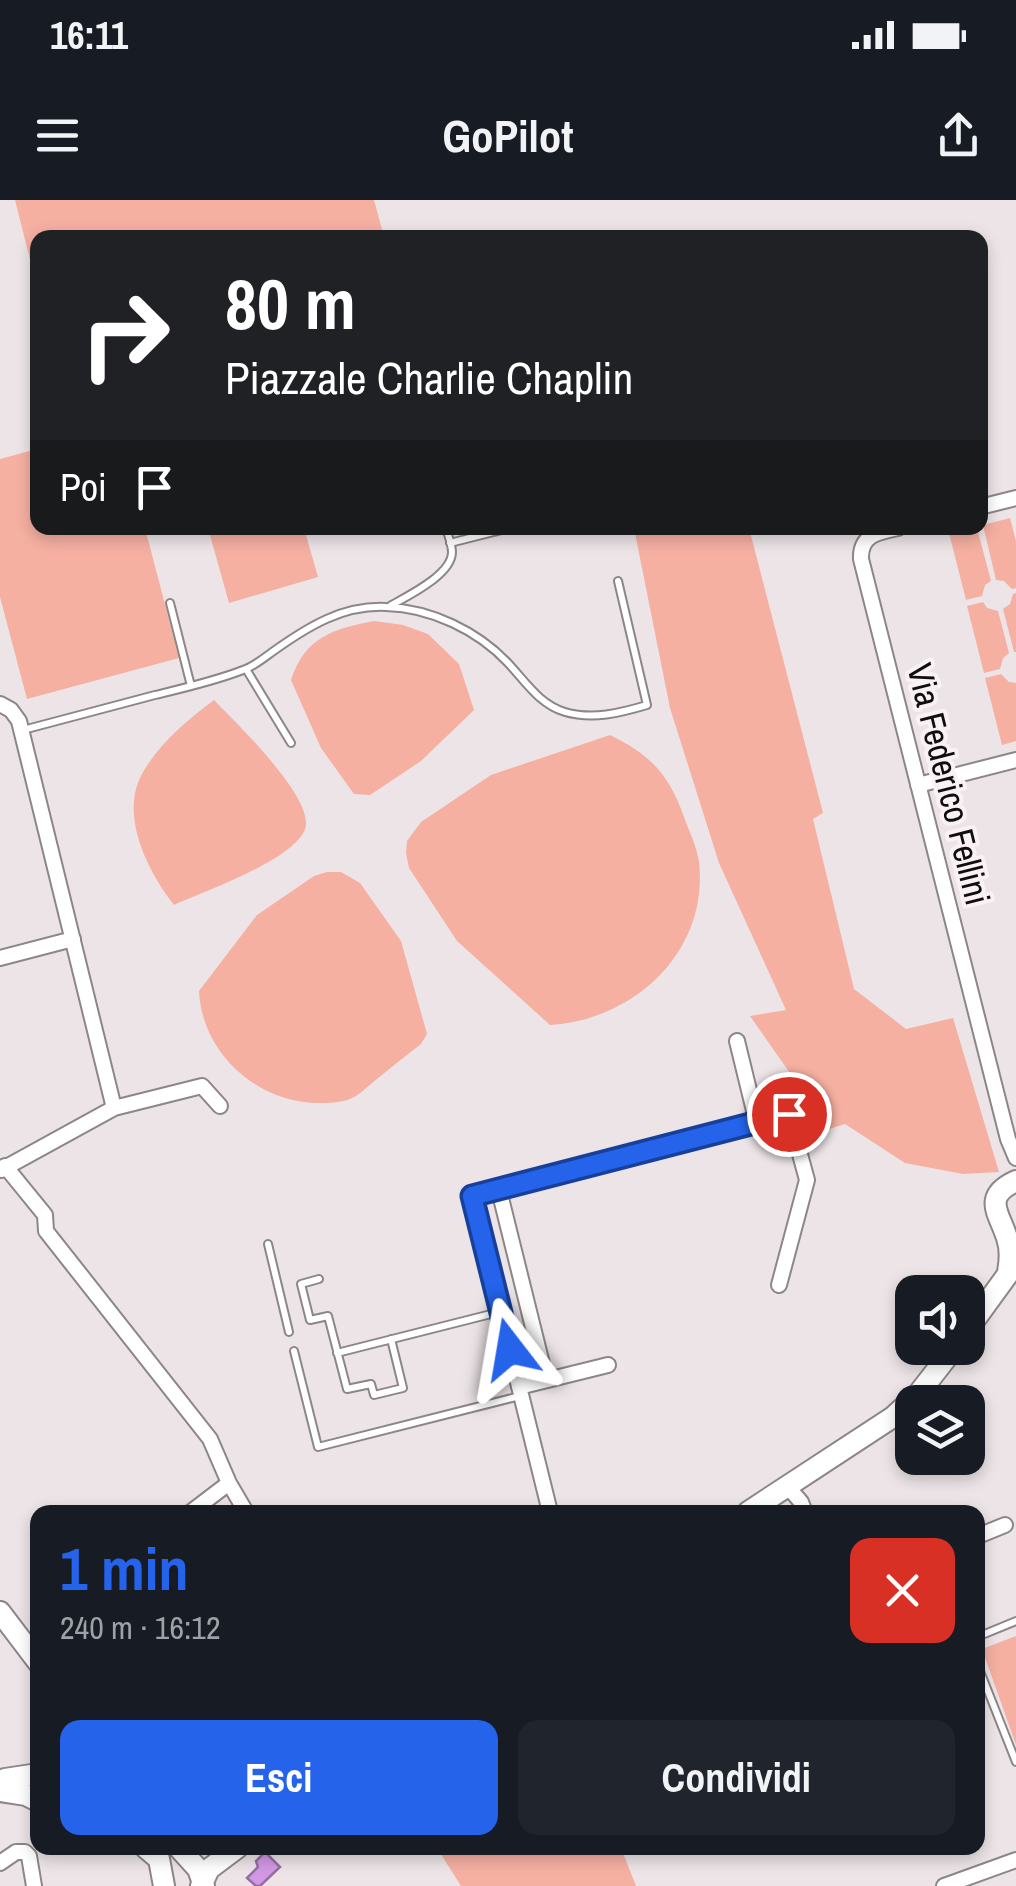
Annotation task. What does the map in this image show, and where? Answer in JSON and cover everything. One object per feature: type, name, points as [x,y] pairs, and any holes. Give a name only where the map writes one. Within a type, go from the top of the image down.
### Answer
[{"type":"street","points":[[988,505],[1016,498]]},
{"type":"street","name":"Via Federico Fellini","points":[[871,535],[864,543],[861,560],[1016,1158]]},
{"type":"street","points":[[0,704],[11,710],[22,730],[114,1108]]},
{"type":"street","points":[[918,785],[1016,760]]},
{"type":"street","points":[[0,958],[73,939]]},
{"type":"street","points":[[736,1042],[758,1123]]},
{"type":"street","points":[[220,1106],[202,1086],[114,1108],[3,1168],[45,1215],[46,1231],[210,1439],[242,1505]]},
{"type":"street","points":[[548,1505],[472,1196],[789,1114],[807,1180],[779,1284]]},
{"type":"street","name":"Via Federico Fellini","points":[[1008,1139],[1008,1186]]},
{"type":"street","points":[[985,1305],[1012,1267],[1009,1230],[995,1208],[1008,1186]]},
{"type":"street","points":[[499,1190],[546,1380]]},
{"type":"street","points":[[520,1391],[546,1380],[608,1365]]},
{"type":"street","points":[[759,1505],[898,1412],[941,1365]]},
{"type":"street","points":[[200,1505],[229,1483]]},
{"type":"street","points":[[788,1487],[802,1505]]},
{"type":"street","points":[[985,1533],[1005,1525]]},
{"type":"street","points":[[0,1612],[30,1651]]},
{"type":"street","points":[[0,1634],[30,1670]]},
{"type":"street","points":[[0,1783],[30,1775]]},
{"type":"street","points":[[0,1791],[30,1796]]},
{"type":"street","points":[[0,1863],[19,1851],[25,1852],[34,1886]]},
{"type":"street","points":[[156,1855],[159,1880]]},
{"type":"street","points":[[186,1855],[203,1884]]},
{"type":"street","points":[[203,1884],[208,1869],[228,1855]]},
{"type":"street","points":[[944,1886],[964,1883],[1016,1860]]},
{"type":"lane","points":[[389,606],[440,574],[452,553],[448,535]]},
{"type":"lane","points":[[450,544],[483,535]]},
{"type":"lane","points":[[22,730],[246,669],[311,626],[341,612],[389,606],[440,619],[478,637],[534,693],[555,708],[576,715],[612,714],[647,705],[618,581]]},
{"type":"lane","points":[[170,603],[192,686]]},
{"type":"lane","points":[[246,669],[291,743]]},
{"type":"lane","points":[[268,1244],[289,1332]]},
{"type":"lane","points":[[319,1279],[301,1284],[310,1320],[328,1316],[347,1390],[372,1384],[374,1395],[402,1388],[391,1340]]},
{"type":"lane","points":[[337,1352],[500,1312]]},
{"type":"lane","points":[[294,1351],[318,1447],[520,1391]]},
{"type":"lane","points":[[985,1634],[1016,1621]]},
{"type":"lane","points":[[985,1684],[1016,1762]]},
{"type":"shaded area","points":[[15,200],[374,200],[382,230],[30,230],[30,259]]},
{"type":"shaded area","points":[[30,451],[30,535],[147,535],[179,658],[27,699],[0,597],[0,459]]},
{"type":"shaded area","points":[[1010,518],[1016,541],[1016,588],[996,580],[985,535],[988,524]]},
{"type":"shaded area","points":[[210,535],[306,535],[318,577],[229,603]]},
{"type":"shaded area","points":[[635,535],[751,535],[823,813],[813,819],[854,989],[906,1029],[953,1018],[999,1172],[963,1174],[905,1163],[845,1124],[807,1136],[792,1076],[750,1016],[786,1010],[719,863],[670,708]]},
{"type":"shaded area","points":[[950,535],[979,535],[991,581],[985,585],[982,596],[966,600]]},
{"type":"shaded area","points":[[1016,593],[1016,652],[1014,652],[1003,609]]},
{"type":"shaded area","points":[[983,602],[987,608],[998,611],[1009,653],[1000,669],[984,673],[967,606]]},
{"type":"shaded area","points":[[374,621],[428,634],[459,664],[474,710],[421,761],[370,795],[354,794],[321,748],[291,680],[304,654],[322,637]]},
{"type":"shaded area","points":[[1001,674],[1016,683],[1016,741],[1002,745],[985,678]]},
{"type":"shaded area","points":[[214,700],[287,781],[305,816],[305,829],[297,841],[267,863],[174,905],[141,846],[135,796],[145,768],[162,746]]},
{"type":"shaded area","points":[[610,735],[650,761],[675,794],[697,852],[699,894],[692,924],[679,951],[660,975],[611,1010],[550,1025],[457,941],[409,868],[407,841],[421,822],[491,775]]},
{"type":"shaded area","points":[[341,872],[360,883],[401,941],[427,1034],[421,1044],[356,1096],[341,1102],[316,1103],[272,1093],[236,1069],[210,1034],[199,991],[257,915],[314,876]]},
{"type":"shaded area","points":[[1016,1636],[1016,1745],[985,1657],[985,1648]]},
{"type":"shaded area","points":[[268,1855],[280,1867],[260,1886],[247,1878],[258,1867],[256,1861]]},
{"type":"shaded area","points":[[441,1855],[624,1855],[636,1886],[461,1886]]},
{"type":"route","points":[[510,1349],[472,1196],[789,1114]]}]
